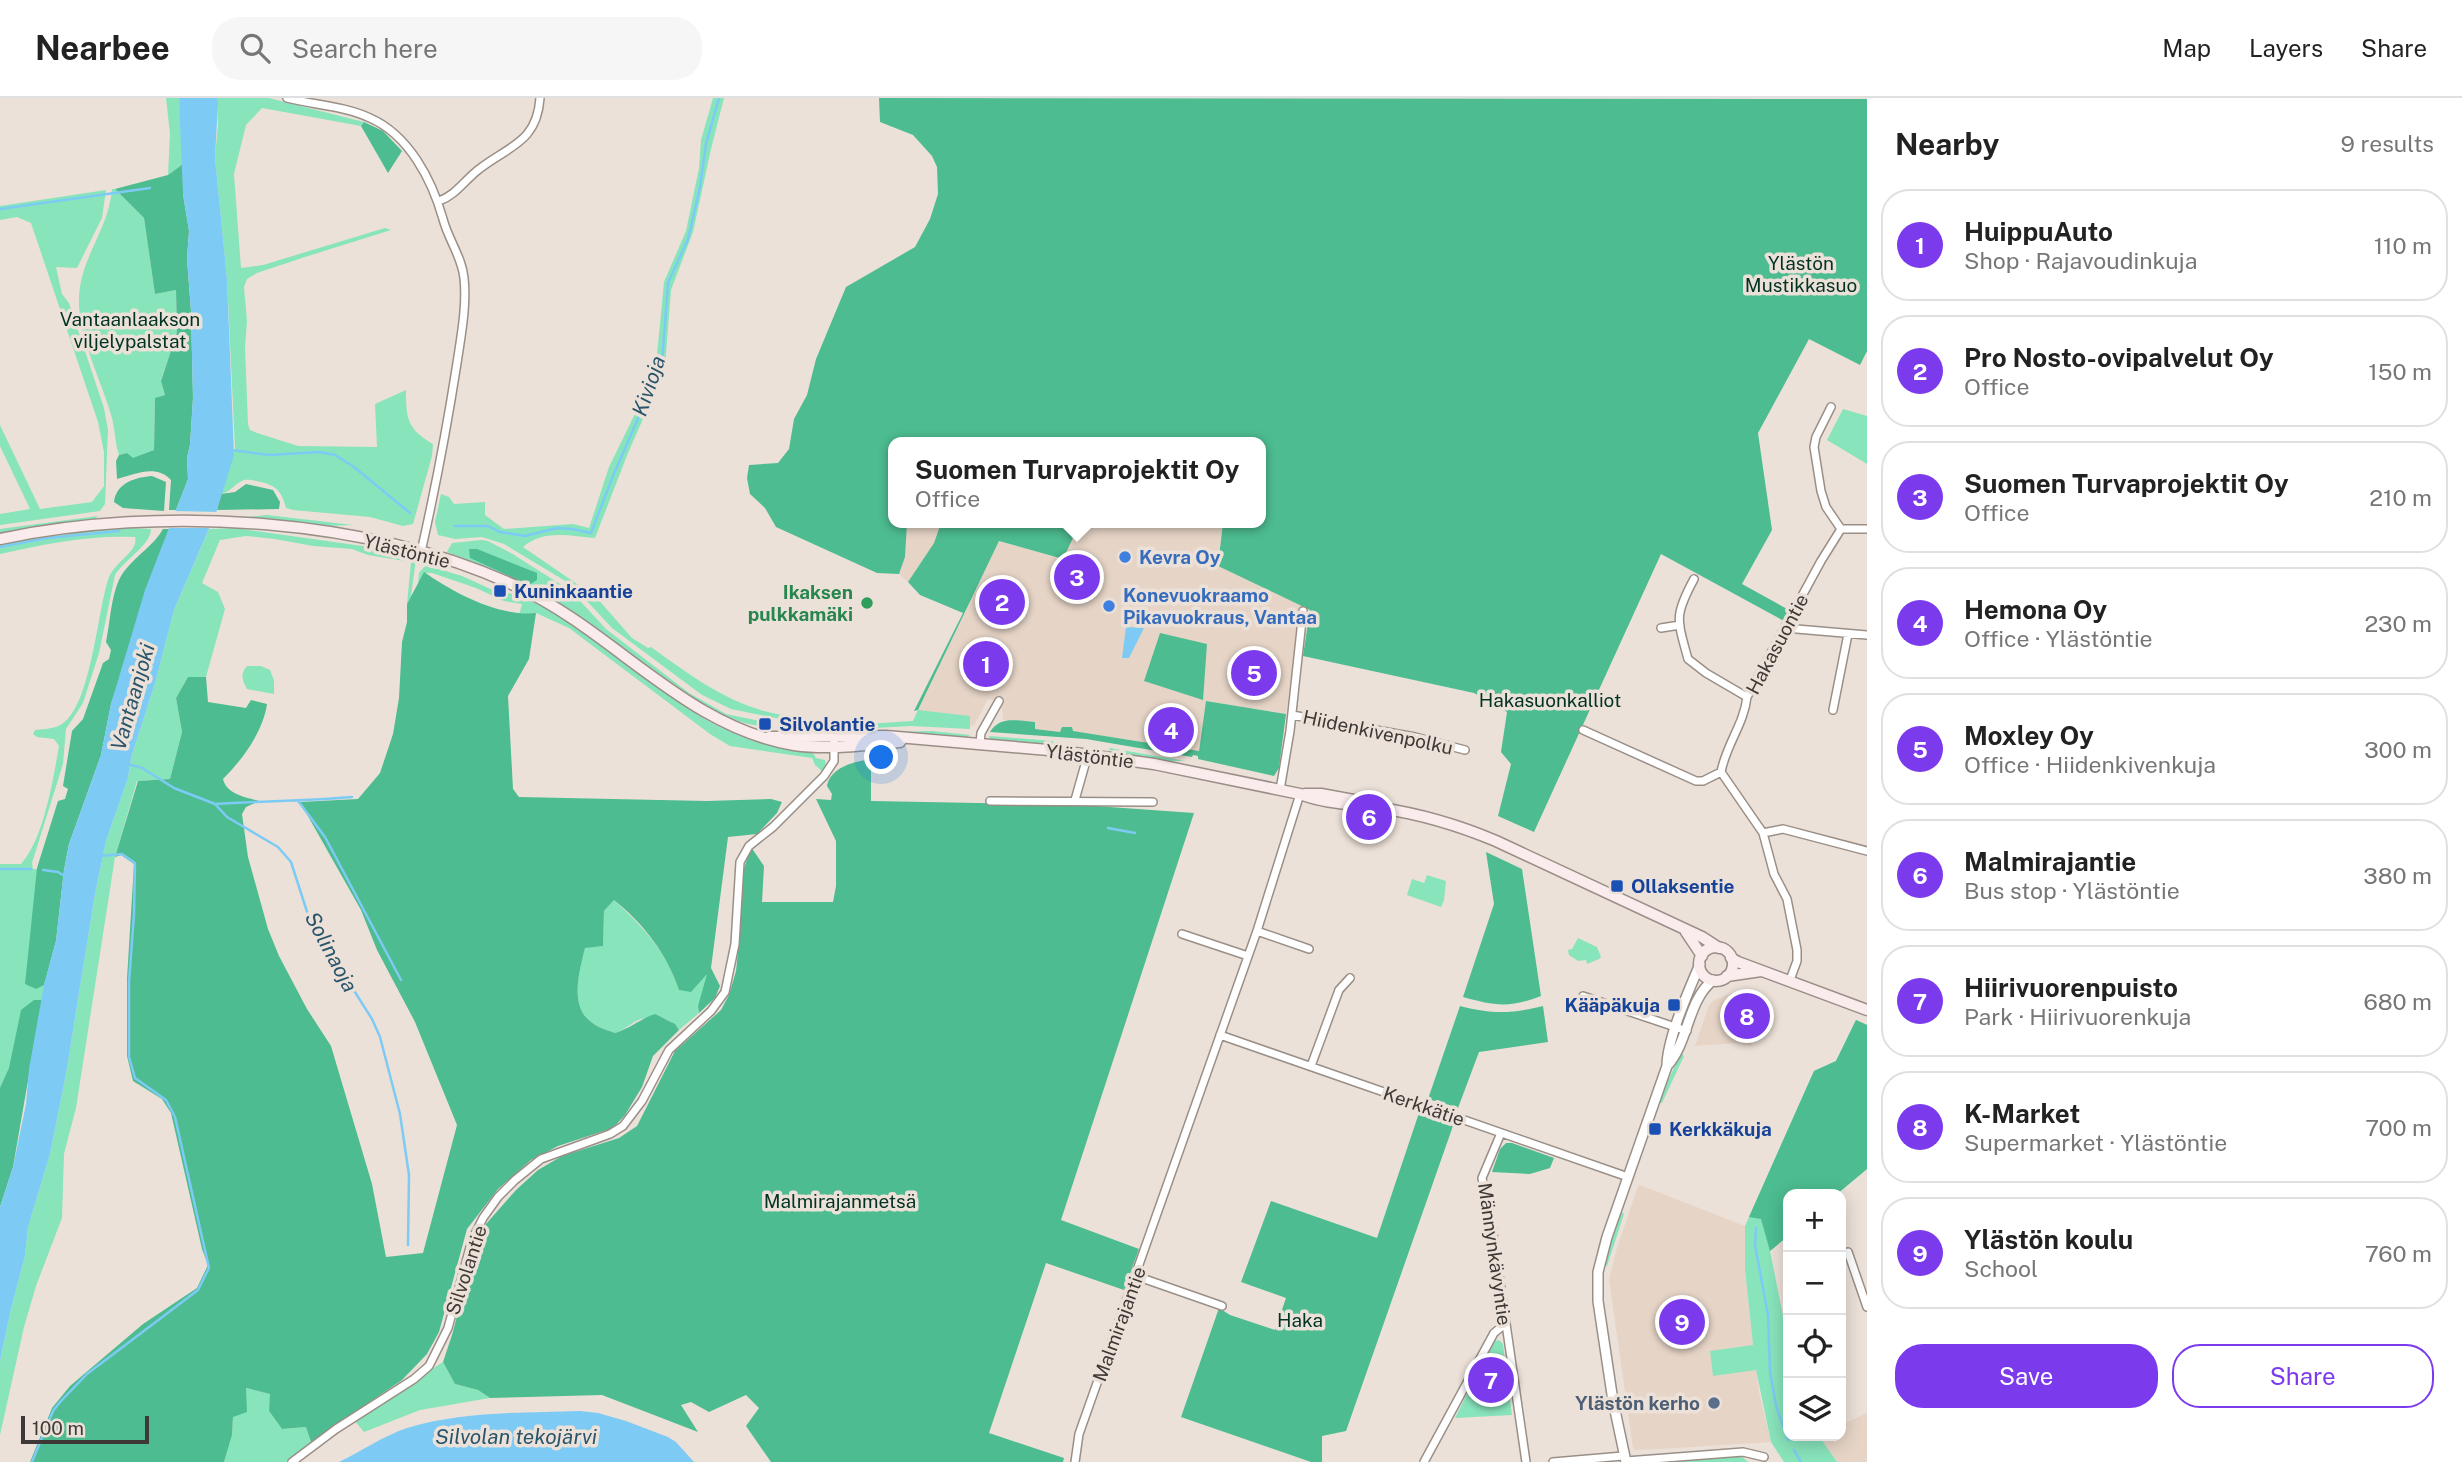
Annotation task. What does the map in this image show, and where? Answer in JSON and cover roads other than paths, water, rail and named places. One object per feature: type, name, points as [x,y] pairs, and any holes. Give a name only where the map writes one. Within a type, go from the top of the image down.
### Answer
[{"type":"main road","name":"Ylästöntie","points":[[0,539],[67,528],[153,522],[226,522],[318,531],[421,552],[496,578],[543,600],[590,629],[692,705],[737,728],[769,737],[834,742],[887,736],[1088,754],[1154,764],[1300,794],[1342,797],[1379,808],[1415,814],[1468,829],[1702,937],[1728,952],[1731,958],[1867,1010]]},
{"type":"main road","points":[[1685,931],[1701,960],[1702,973],[1713,981]]},
{"type":"main road","points":[[1701,960],[1708,950],[1719,948]]},
{"type":"main road","points":[[1727,976],[1733,967],[1731,958]]},
{"type":"main road","name":"Ylästöntie","points":[[1713,981],[1761,971]]},
{"type":"street","points":[[287,98],[329,102],[370,117],[397,136],[421,168],[439,201],[446,229],[461,261],[465,293],[449,415],[421,552]]},
{"type":"street","points":[[439,201],[448,198],[481,168],[525,138],[537,120],[540,98]]},
{"type":"street","points":[[1831,407],[1814,447],[1821,491],[1826,507],[1841,529],[1867,529]]},
{"type":"street","name":"Hakasuontie","points":[[1721,772],[1727,748],[1743,718],[1747,697],[1841,529]]},
{"type":"street","points":[[1694,579],[1680,605],[1678,616],[1688,659],[1691,664],[1747,697]]},
{"type":"street","points":[[1280,790],[1292,715],[1303,611]]},
{"type":"street","points":[[1661,628],[1679,625]]},
{"type":"street","points":[[1785,628],[1867,635]]},
{"type":"street","points":[[1833,710],[1848,634]]},
{"type":"street","points":[[980,744],[982,729],[999,701]]},
{"type":"street","name":"Hiidenkivenpolku","points":[[1292,715],[1415,737],[1465,750]]},
{"type":"street","points":[[1583,730],[1696,781],[1703,781],[1721,772],[1763,833],[1774,874],[1790,910],[1797,950],[1797,961],[1790,981]]},
{"type":"street","name":"Silvolantie","points":[[292,1462],[429,1366],[448,1328],[472,1240],[498,1197],[541,1159],[610,1134],[623,1126],[642,1101],[669,1050],[705,1017],[725,992],[735,944],[740,862],[749,846],[773,827],[824,776],[834,761],[834,742]]},
{"type":"street","points":[[1075,800],[1088,754]]},
{"type":"street","name":"Malmirajantie","points":[[1074,1460],[1079,1434],[1257,931],[1300,794]]},
{"type":"street","points":[[990,801],[1153,802]]},
{"type":"street","points":[[1763,833],[1783,829],[1867,851]]},
{"type":"street","points":[[1257,931],[1309,949]]},
{"type":"street","points":[[1182,934],[1248,956]]},
{"type":"street","points":[[1625,1460],[1613,1402],[1597,1282],[1603,1250],[1701,960]]},
{"type":"street","points":[[1311,1066],[1339,989],[1350,978]]},
{"type":"street","points":[[1667,1066],[1675,1058],[1700,994],[1713,981]]},
{"type":"street","points":[[1583,996],[1687,1031]]},
{"type":"street","name":"Kerkkätie","points":[[1220,1035],[1628,1177]]},
{"type":"street","name":"Männynkävyntie","points":[[1501,1133],[1482,1178],[1526,1462]]},
{"type":"street","points":[[1848,1252],[1867,1307]]},
{"type":"street","points":[[1136,1276],[1222,1306]]},
{"type":"street","points":[[1424,1462],[1494,1333],[1505,1324]]},
{"type":"street","points":[[1553,1462],[1743,1452],[1764,1457]]},
{"type":"water","name":"Vantaanjoki","points":[[179,98],[217,98],[218,103],[215,158],[227,279],[234,455],[217,510],[174,610],[156,680],[131,758],[128,778],[106,841],[50,1154],[28,1227],[25,1256],[0,1361],[0,1207],[13,1167],[26,1104],[29,1069],[44,985],[56,941],[69,844],[101,755],[111,704],[145,590],[188,479],[187,458],[193,398],[191,311],[187,259],[189,231],[183,194]]},
{"type":"water","points":[[1126,627],[1144,628],[1129,658],[1122,658]]},
{"type":"water","name":"Silvolan tekojärvi","points":[[580,1411],[626,1421],[668,1437],[694,1462],[339,1462],[389,1435],[428,1422],[493,1414]]},
{"type":"waterway","name":"Kivioja","points":[[455,526],[488,526],[500,532],[525,536],[557,528],[591,533],[662,363],[668,283],[688,239],[700,187],[706,144],[719,98]]},
{"type":"waterway","points":[[0,209],[150,188]]},
{"type":"waterway","name":"Kivioja","points":[[232,450],[269,455],[319,452],[335,455],[354,467],[410,513]]},
{"type":"waterway","points":[[0,547],[47,538],[119,531]]},
{"type":"waterway","name":"Solinaoja","points":[[128,764],[142,768],[174,788],[215,804],[227,817],[278,847],[291,862],[310,921],[328,956],[353,989],[380,1037],[400,1114],[409,1175],[408,1245]]},
{"type":"waterway","points":[[215,804],[352,797]]},
{"type":"waterway","points":[[299,802],[325,837],[401,980]]},
{"type":"waterway","points":[[1108,828],[1135,833]]},
{"type":"waterway","points":[[32,1462],[53,1411],[61,1401],[87,1374],[198,1290],[209,1268],[175,1117],[166,1100],[135,1078],[129,1057],[129,982],[135,863],[122,854],[100,856]]},
{"type":"waterway","points":[[0,869],[31,869]]},
{"type":"waterway","points":[[43,870],[58,872],[66,877]]},
{"type":"waterway","points":[[1756,1228],[1755,1245],[1768,1315],[1770,1372],[1776,1406],[1783,1426]]},
{"type":"waterway","points":[[1794,1450],[1801,1462]]},
{"type":"place","name":"Kevra Oy","points":[[1125,557]]},
{"type":"place","name":"Suomen Turvaprojektit Oy","points":[[1077,577]]},
{"type":"place","name":"Kuninkaantie","points":[[500,591]]},
{"type":"place","name":"Pro Nosto-ovipalvelut Oy","points":[[1002,602]]},
{"type":"place","name":"Ikaksen pulkkamäki","points":[[867,603]]},
{"type":"place","name":"Konevuokraamo Pikavuokraus, Vantaa","points":[[1109,606]]},
{"type":"place","name":"HuippuAuto","points":[[986,664]]},
{"type":"place","name":"Moxley Oy","points":[[1254,673]]},
{"type":"place","name":"Silvolantie","points":[[765,724]]},
{"type":"place","name":"Hemona Oy","points":[[1171,730]]},
{"type":"place","name":"Malmirajantie","points":[[1369,817]]},
{"type":"place","name":"Ollaksentie","points":[[1617,886]]},
{"type":"place","name":"Kääpäkuja","points":[[1674,1005]]},
{"type":"place","name":"K-Market","points":[[1747,1016]]},
{"type":"place","name":"Kerkkäkuja","points":[[1655,1129]]},
{"type":"place","name":"Ylästön koulu","points":[[1682,1322]]},
{"type":"place","name":"Hiirivuorenpuisto","points":[[1491,1380]]},
{"type":"place","name":"Ylästön kerho","points":[[1714,1403]]},
{"type":"park label","name":"Ylästön Mustikkasuo","points":[[1801,274]]},
{"type":"park label","name":"Vantaanlaakson viljelypalstat","points":[[130,330]]},
{"type":"park label","name":"Hakasuonkalliot","points":[[1550,700]]},
{"type":"park label","name":"Malmirajanmetsä","points":[[840,1201]]},
{"type":"park label","name":"Haka","points":[[1300,1320]]}]
